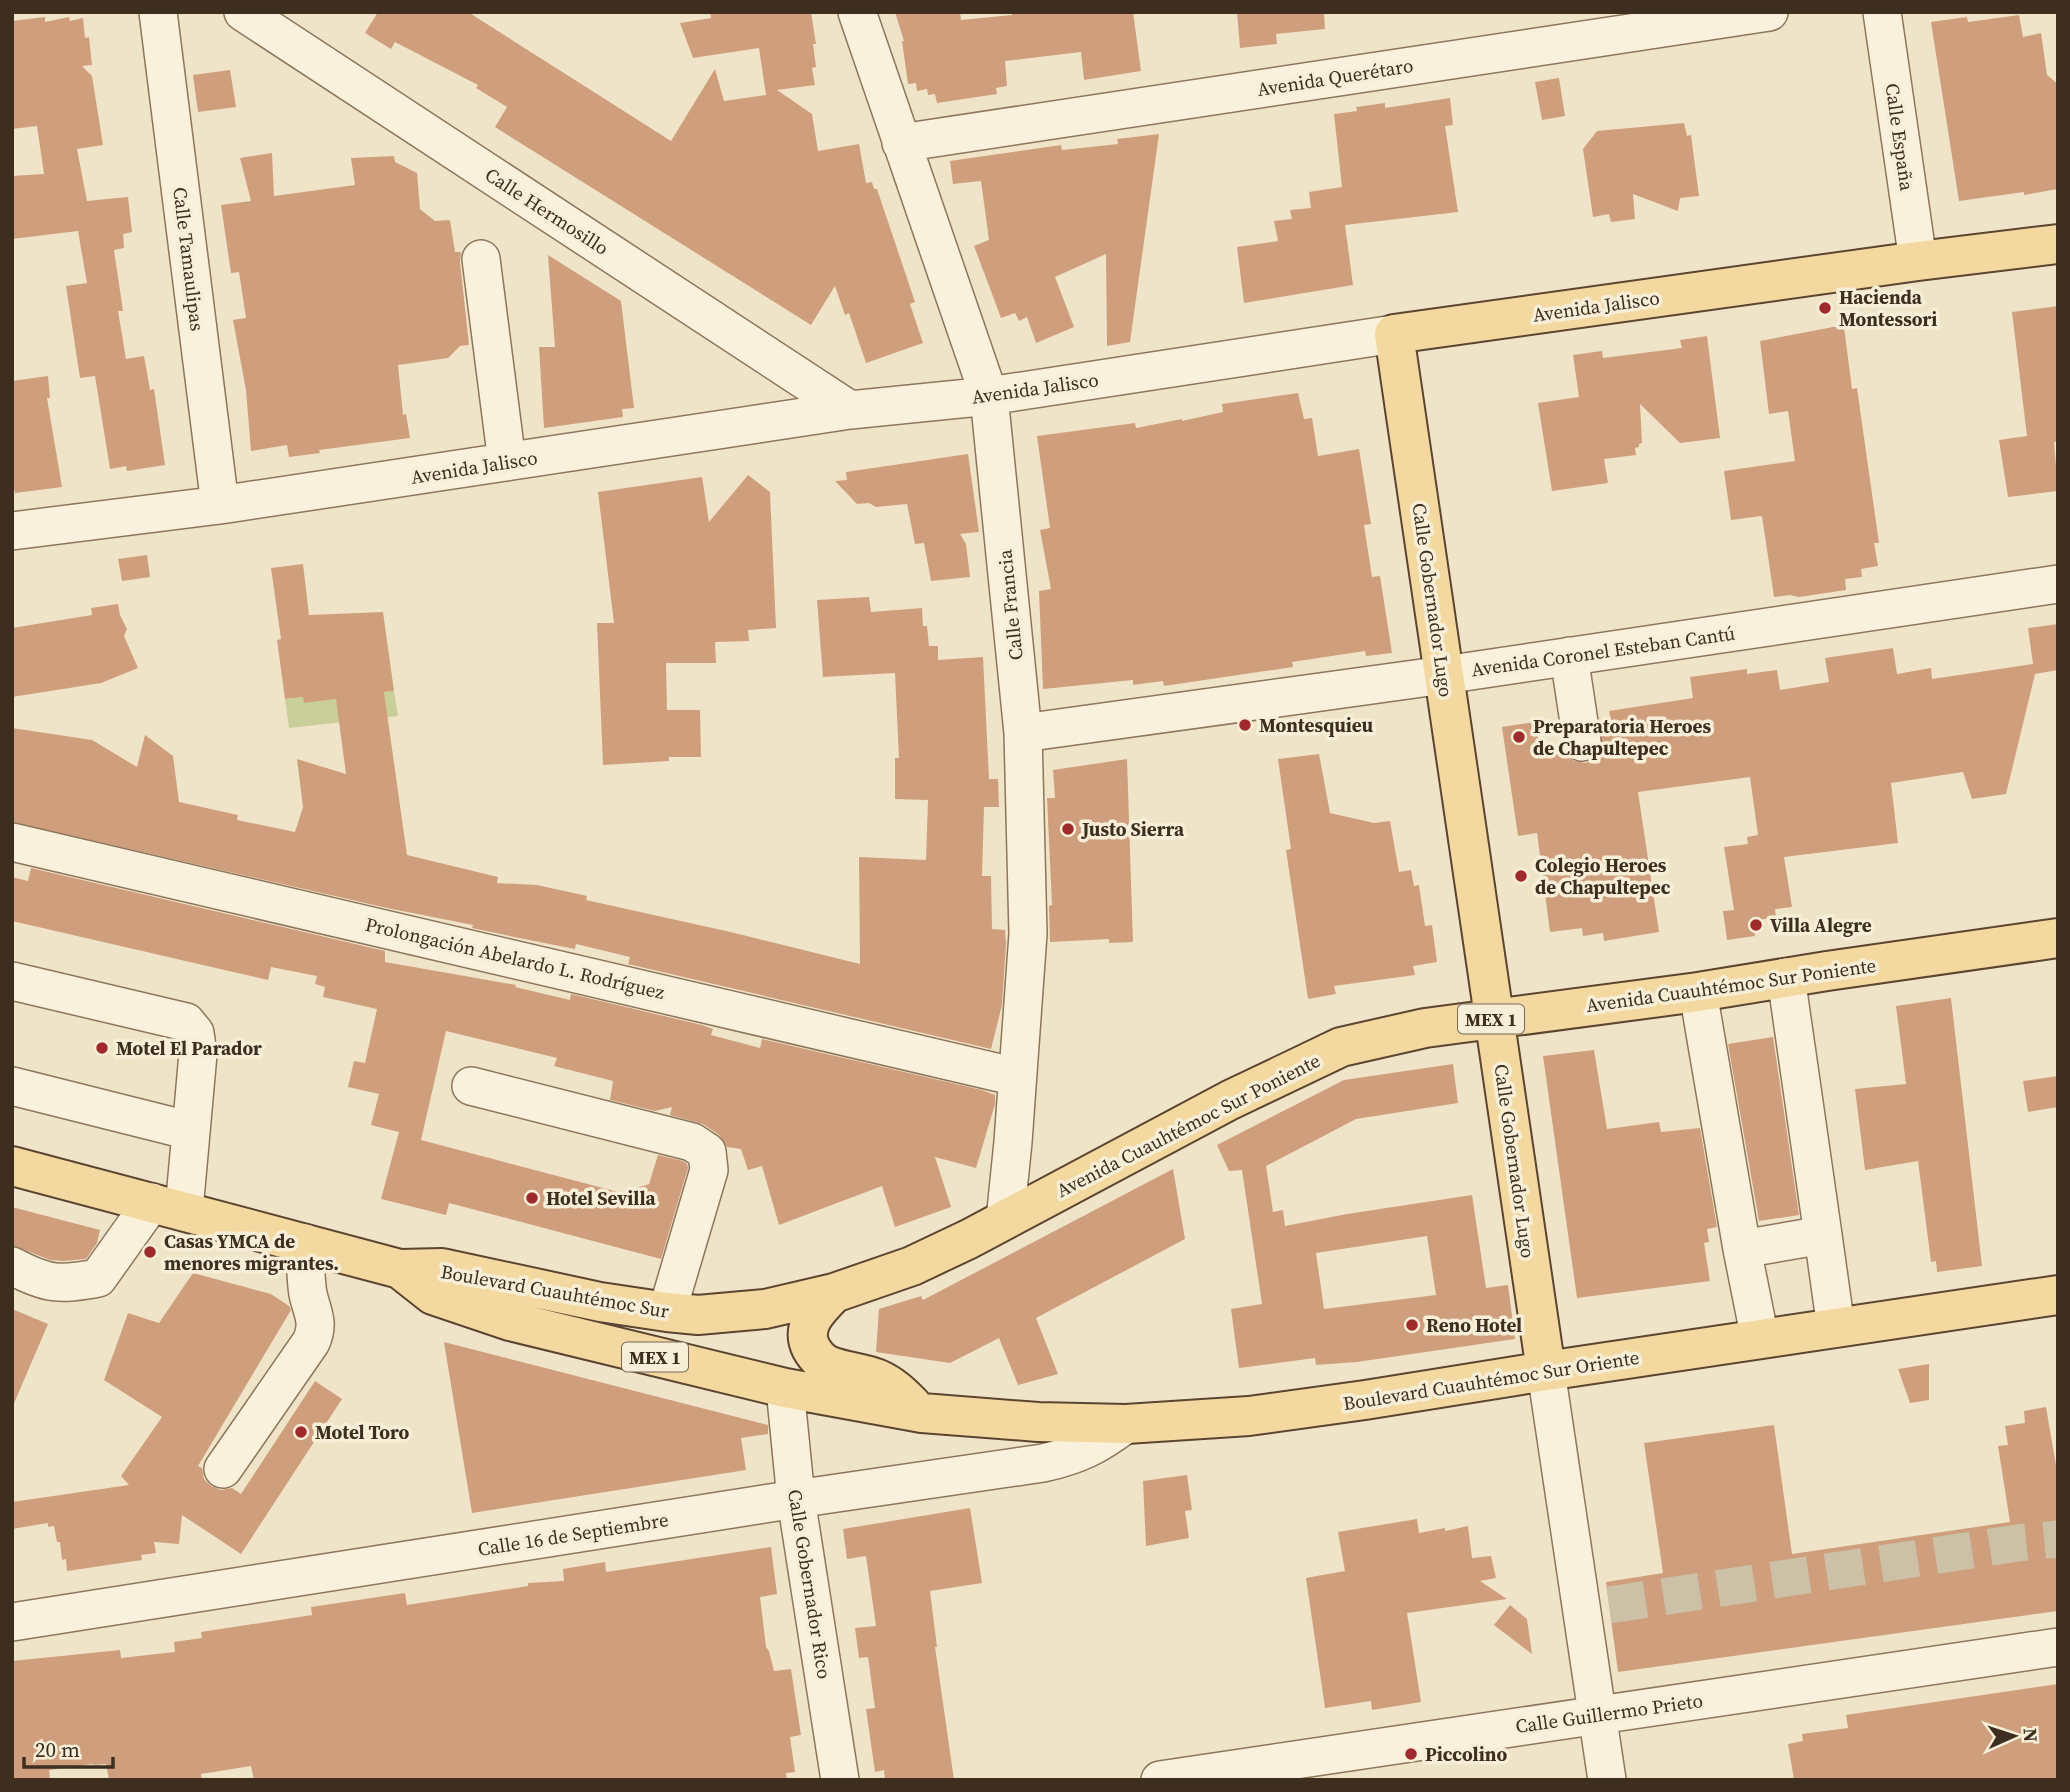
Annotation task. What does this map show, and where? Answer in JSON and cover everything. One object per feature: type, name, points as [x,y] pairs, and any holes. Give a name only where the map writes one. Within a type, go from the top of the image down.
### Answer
[{"type":"main road","name":"Avenida Jalisco","points":[[1394,334],[2058,244]]},
{"type":"main road","name":"Calle Gobernador Lugo","points":[[1394,334],[1546,1371]]},
{"type":"main road","name":"Avenida Cuauhtémoc Sur Poniente","points":[[834,1293],[912,1266],[1005,1220],[1230,1100],[1341,1047],[1425,1028],[1699,992],[2058,938]]},
{"type":"main road","name":"Boulevard Cuauhtémoc Sur","points":[[12,1166],[400,1269],[442,1268],[600,1302],[698,1315],[765,1309],[834,1293]]},
{"type":"main road","name":"Boulevard Cuauhtémoc Sur","points":[[400,1269],[433,1296],[510,1321],[785,1388],[922,1413]]},
{"type":"main road","points":[[834,1293],[818,1309],[810,1322],[807,1340],[816,1357],[829,1366],[877,1379],[894,1388],[922,1413]]},
{"type":"main road","name":"Boulevard Cuauhtémoc Sur Oriente","points":[[922,1413],[1038,1422],[1126,1424],[1249,1416],[2058,1295]]},
{"type":"street","name":"Calle Tamaulipas","points":[[158,12],[220,505]]},
{"type":"street","name":"Calle Hermosillo","points":[[243,12],[850,410]]},
{"type":"street","name":"Calle Francia","points":[[857,12],[989,396],[1023,733],[1028,934],[1005,1220]]},
{"type":"street","name":"Avenida Querétaro","points":[[901,143],[1769,12]]},
{"type":"street","name":"Calle España","points":[[1882,12],[1919,261]]},
{"type":"street","points":[[481,259],[507,462]]},
{"type":"street","name":"Avenida Jalisco","points":[[12,531],[220,505],[850,410],[989,396],[1394,334]]},
{"type":"street","name":"Avenida Coronel Esteban Cantú","points":[[1023,733],[1444,675],[2058,584]]},
{"type":"street","points":[[1569,656],[1582,742]]},
{"type":"street","name":"Prolongación Abelardo L. Rodríguez","points":[[12,842],[1017,1077]]},
{"type":"street","points":[[1786,977],[1836,1328]]},
{"type":"street","points":[[12,981],[186,1022],[195,1033],[198,1054],[191,1131],[168,1206],[98,1278],[72,1283],[40,1281],[12,1266]]},
{"type":"street","points":[[1699,992],[1742,1249],[1760,1339]]},
{"type":"street","points":[[12,1086],[191,1131]]},
{"type":"street","points":[[471,1086],[692,1142],[707,1153],[709,1170],[667,1312]]},
{"type":"street","points":[[1742,1249],[1823,1235]]},
{"type":"street","points":[[223,1469],[317,1330],[308,1293],[304,1243]]},
{"type":"street","name":"Calle Gobernador Lugo","points":[[1546,1371],[1595,1607],[1597,1714],[1606,1780]]},
{"type":"street","name":"Calle Gobernador Rico","points":[[785,1388],[796,1499],[840,1780]]},
{"type":"street","name":"Calle 16 de Septiembre","points":[[12,1622],[796,1499],[1043,1464],[1075,1456],[1098,1445],[1126,1424]]},
{"type":"street","name":"Calle Guillermo Prieto","points":[[1160,1780],[2058,1647]]},
{"type":"green space","points":[[394,691],[398,716],[289,728],[285,699],[303,697],[305,703]]},
{"type":"building","points":[[378,12],[468,12],[671,141],[715,69],[724,101],[766,95],[759,48],[693,58],[680,23],[711,18],[710,12],[811,12],[816,44],[813,44],[816,67],[812,68],[815,85],[777,90],[812,114],[818,151],[859,144],[866,183],[872,182],[874,189],[877,189],[915,302],[910,304],[923,343],[866,363],[849,313],[845,315],[835,286],[811,325],[495,127],[507,107],[476,88],[478,85],[395,42],[391,49],[365,33]]},
{"type":"building","points":[[895,12],[960,12],[961,20],[1012,15],[1012,12],[1133,12],[1141,71],[1084,80],[1081,52],[1005,61],[1007,86],[996,88],[997,94],[937,103],[935,94],[928,95],[927,89],[917,91],[916,83],[908,84],[904,41]]},
{"type":"building","points":[[1237,12],[1324,12],[1325,29],[1276,34],[1277,44],[1240,48]]},
{"type":"building","points":[[2019,15],[2023,37],[2041,33],[2047,75],[2058,84],[2058,189],[1959,201],[1931,22],[1967,17],[1968,22]]},
{"type":"building","points":[[45,17],[45,22],[69,17],[70,21],[83,18],[85,38],[89,37],[92,65],[82,66],[92,76],[103,145],[77,149],[87,201],[128,197],[132,232],[123,234],[124,248],[114,250],[123,311],[118,311],[126,359],[144,356],[150,390],[154,389],[165,465],[127,471],[126,466],[110,469],[95,376],[80,378],[66,286],[87,283],[78,231],[12,239],[12,176],[44,174],[37,126],[12,129],[12,21]]},
{"type":"building","points":[[230,70],[236,107],[198,112],[193,75]]},
{"type":"building","points":[[1559,78],[1565,116],[1542,120],[1535,82]]},
{"type":"building","points":[[1450,98],[1453,125],[1445,126],[1458,212],[1345,225],[1353,285],[1244,303],[1237,247],[1278,241],[1274,221],[1292,219],[1290,210],[1311,208],[1309,192],[1342,187],[1334,114],[1357,111],[1356,107],[1385,103],[1385,108]]},
{"type":"building","points":[[1684,123],[1687,136],[1691,135],[1699,196],[1680,198],[1678,211],[1633,194],[1635,219],[1611,222],[1609,214],[1593,217],[1583,149],[1597,131]]},
{"type":"building","points":[[1159,134],[1130,342],[1107,346],[1106,254],[1055,277],[1074,327],[1036,343],[1027,317],[1019,321],[1015,313],[1001,318],[974,246],[989,240],[981,181],[953,184],[950,161],[1061,145],[1062,150],[1118,144],[1117,139]]},
{"type":"building","points":[[272,153],[274,196],[355,185],[351,158],[394,156],[395,162],[417,173],[420,209],[435,221],[450,220],[455,252],[461,252],[469,345],[460,346],[448,358],[398,365],[403,415],[406,414],[410,438],[319,450],[320,453],[289,457],[287,445],[251,451],[246,390],[233,320],[246,318],[239,272],[231,273],[221,205],[251,201],[240,158]]},
{"type":"building","points":[[548,255],[621,301],[634,408],[622,409],[623,417],[544,428],[539,347],[555,347]]},
{"type":"building","points":[[2058,306],[2058,441],[2054,442],[2058,491],[2008,497],[1999,440],[2027,436],[2012,312]]},
{"type":"building","points":[[1844,327],[1852,389],[1857,388],[1879,543],[1874,543],[1878,566],[1861,569],[1862,577],[1845,579],[1846,590],[1799,597],[1774,597],[1762,516],[1731,520],[1724,471],[1795,461],[1788,411],[1769,414],[1760,341]]},
{"type":"building","points":[[1707,336],[1720,438],[1680,443],[1640,404],[1642,443],[1635,448],[1636,455],[1604,459],[1608,483],[1552,491],[1538,403],[1579,397],[1573,355],[1602,351],[1603,358],[1682,348],[1680,340]]},
{"type":"building","points":[[48,376],[50,398],[47,398],[62,487],[15,493],[12,481],[12,381]]},
{"type":"building","points":[[1298,393],[1304,419],[1312,418],[1318,456],[1359,449],[1371,524],[1364,525],[1372,577],[1380,576],[1392,653],[1366,656],[1365,651],[1292,662],[1293,667],[1164,686],[1163,681],[1133,685],[1133,680],[1043,689],[1039,591],[1051,589],[1040,530],[1050,528],[1037,436],[1135,423],[1136,428],[1182,421],[1223,412],[1222,404]]},
{"type":"building","points":[[968,454],[979,532],[960,534],[966,544],[970,577],[931,581],[924,543],[915,544],[907,504],[876,507],[869,503],[857,504],[835,481],[847,480],[846,472]]},
{"type":"building","points":[[748,475],[770,492],[776,628],[748,630],[749,641],[715,642],[716,663],[666,663],[667,710],[700,710],[701,757],[669,757],[669,761],[603,765],[597,623],[614,623],[598,492],[702,477],[709,522]]},
{"type":"building","points":[[147,555],[150,577],[122,581],[118,559]]},
{"type":"building","points":[[303,564],[309,615],[383,612],[394,691],[384,692],[407,855],[498,877],[497,883],[537,885],[587,896],[586,900],[860,964],[859,857],[926,860],[928,800],[895,799],[895,758],[899,758],[895,673],[823,677],[817,600],[869,597],[871,612],[922,608],[923,626],[927,626],[929,646],[938,646],[938,660],[983,657],[989,779],[998,779],[999,807],[984,807],[982,876],[991,876],[992,929],[1005,930],[1006,944],[1002,1005],[991,1049],[628,964],[630,957],[576,944],[575,949],[472,928],[473,925],[387,908],[12,822],[12,728],[92,740],[137,767],[145,735],[173,756],[179,802],[238,815],[237,820],[295,832],[303,807],[297,759],[346,774],[336,699],[304,703],[303,697],[285,699],[277,640],[281,639],[271,568]]},
{"type":"building","points":[[118,604],[127,629],[124,636],[138,668],[101,683],[12,697],[12,628],[92,615],[91,608]]},
{"type":"building","points":[[2058,624],[2058,670],[2035,674],[2006,794],[1972,799],[1963,772],[1891,783],[1898,843],[1784,857],[1792,907],[1775,909],[1776,917],[1753,921],[1755,936],[1727,940],[1723,911],[1734,910],[1724,847],[1748,844],[1747,837],[1758,835],[1750,777],[1638,792],[1659,932],[1604,941],[1603,933],[1583,936],[1582,928],[1550,932],[1537,833],[1518,836],[1502,727],[1535,722],[1539,743],[1548,742],[1550,754],[1564,752],[1574,761],[1586,763],[1596,758],[1601,750],[1601,726],[1612,724],[1609,711],[1693,698],[1690,677],[1747,669],[1747,674],[1777,670],[1780,690],[1829,682],[1825,658],[1893,648],[1897,674],[1931,668],[1932,679],[2033,664],[2028,628]]},
{"type":"building","points":[[1319,754],[1330,813],[1374,823],[1390,821],[1399,872],[1411,870],[1414,886],[1419,885],[1425,926],[1432,925],[1437,962],[1413,966],[1415,975],[1334,986],[1336,994],[1308,999],[1286,850],[1291,849],[1278,759]]},
{"type":"building","points":[[1127,759],[1133,942],[1109,943],[1109,939],[1050,942],[1049,906],[1052,905],[1047,798],[1055,798],[1053,770]]},
{"type":"building","points":[[31,868],[385,951],[385,962],[516,985],[515,987],[570,1000],[571,994],[702,1025],[713,1029],[711,1035],[760,1048],[762,1039],[982,1090],[995,1095],[995,1104],[976,1168],[935,1157],[951,1207],[895,1227],[882,1186],[779,1225],[762,1166],[748,1170],[741,1149],[727,1147],[719,1135],[703,1124],[670,1115],[672,1107],[655,1111],[610,1100],[613,1081],[554,1066],[557,1058],[446,1031],[421,1140],[622,1193],[649,1184],[658,1155],[683,1161],[688,1168],[661,1259],[449,1203],[446,1215],[381,1199],[399,1132],[371,1125],[379,1094],[348,1087],[354,1061],[365,1063],[377,1009],[323,997],[325,987],[315,984],[317,976],[271,967],[268,980],[12,921],[12,877],[28,881]]},
{"type":"building","points":[[1951,998],[1982,1266],[1937,1272],[1936,1261],[1931,1262],[1918,1161],[1865,1170],[1855,1089],[1906,1084],[1896,1006]]},
{"type":"building","points":[[1773,1037],[1799,1215],[1759,1221],[1728,1044]]},
{"type":"building","points":[[1594,1050],[1607,1129],[1659,1122],[1661,1132],[1700,1128],[1717,1227],[1707,1229],[1709,1242],[1704,1243],[1710,1281],[1577,1298],[1543,1056]]},
{"type":"building","points":[[1453,1064],[1458,1103],[1356,1119],[1266,1166],[1273,1212],[1283,1210],[1285,1226],[1472,1195],[1486,1288],[1508,1285],[1515,1339],[1357,1362],[1316,1365],[1315,1358],[1239,1368],[1231,1309],[1262,1304],[1242,1170],[1229,1171],[1217,1145],[1344,1080]],"holes":[[[1427,1236],[1436,1295],[1324,1309],[1316,1253]]]},
{"type":"building","points":[[2058,1076],[2058,1107],[2028,1112],[2023,1081]]},
{"type":"building","points":[[1173,1169],[1185,1239],[1036,1318],[1058,1374],[1018,1385],[999,1338],[950,1363],[876,1352],[879,1309],[921,1296],[923,1300]]},
{"type":"building","points":[[12,1207],[100,1230],[97,1243],[86,1259],[63,1261],[50,1260],[12,1245]]},
{"type":"building","points":[[193,1273],[271,1294],[291,1310],[198,1466],[202,1468],[204,1479],[211,1486],[221,1490],[232,1488],[241,1494],[315,1381],[342,1399],[241,1554],[182,1515],[179,1544],[154,1542],[156,1553],[141,1555],[142,1560],[67,1571],[66,1559],[62,1560],[60,1542],[57,1542],[54,1526],[48,1527],[48,1523],[12,1529],[12,1502],[129,1485],[121,1476],[162,1417],[104,1380],[128,1313],[159,1323]]},
{"type":"building","points":[[12,1309],[48,1324],[12,1408]]},
{"type":"building","points":[[444,1342],[768,1425],[768,1434],[741,1438],[746,1470],[472,1513]]},
{"type":"building","points":[[1929,1364],[1929,1400],[1910,1403],[1898,1369]]},
{"type":"building","points":[[2046,1407],[2058,1477],[2058,1611],[1618,1672],[1606,1582],[1663,1573],[1644,1443],[1774,1425],[1792,1554],[2010,1522],[1998,1446],[2008,1445],[2005,1426],[2025,1423],[2024,1411]]},
{"type":"building","points":[[1187,1475],[1192,1510],[1185,1511],[1189,1538],[1146,1546],[1143,1481]]},
{"type":"building","points":[[970,1508],[982,1583],[930,1591],[954,1780],[885,1780],[884,1770],[875,1772],[866,1709],[875,1708],[868,1657],[859,1658],[855,1628],[876,1626],[866,1556],[847,1559],[843,1529]]},
{"type":"building","points":[[1417,1519],[1419,1533],[1468,1526],[1472,1558],[1491,1556],[1496,1578],[1480,1581],[1507,1599],[1407,1613],[1421,1702],[1372,1710],[1371,1701],[1325,1708],[1306,1578],[1345,1571],[1338,1532]]},
{"type":"building","points":[[771,1547],[777,1594],[760,1597],[766,1647],[774,1671],[791,1669],[801,1735],[790,1737],[795,1772],[786,1773],[787,1780],[254,1780],[251,1766],[201,1774],[202,1780],[109,1780],[106,1764],[93,1764],[49,1770],[50,1780],[12,1780],[12,1661],[120,1650],[121,1658],[175,1652],[174,1642],[202,1638],[201,1632],[312,1615],[311,1607],[405,1593],[407,1605],[528,1586],[528,1583],[564,1581],[563,1569],[605,1562],[606,1572]]},
{"type":"building","points":[[1510,1605],[1527,1619],[1532,1654],[1494,1625]]},
{"type":"building","points":[[2058,1684],[2058,1780],[1794,1780],[1788,1744],[1803,1741],[1802,1734],[1848,1728],[1846,1715]]},
{"type":"tunnel","points":[[1609,1605],[2058,1539]]},
{"type":"place","name":"Hacienda Montessori","points":[[1825,308]]},
{"type":"place","name":"Montesquieu","points":[[1245,725]]},
{"type":"place","name":"Preparatoria Heroes de Chapultepec","points":[[1519,737]]},
{"type":"place","name":"Justo Sierra","points":[[1068,829]]},
{"type":"place","name":"Colegio Heroes de Chapultepec","points":[[1521,876]]},
{"type":"place","name":"Villa Alegre","points":[[1756,925]]},
{"type":"place","name":"Motel El Parador","points":[[102,1048]]},
{"type":"place","name":"Hotel Sevilla","points":[[532,1198]]},
{"type":"place","name":"Casas YMCA de menores migrantes.","points":[[150,1252]]},
{"type":"place","name":"Reno Hotel","points":[[1412,1325]]},
{"type":"place","name":"Motel Toro","points":[[301,1432]]},
{"type":"place","name":"Piccolino","points":[[1411,1754]]}]
